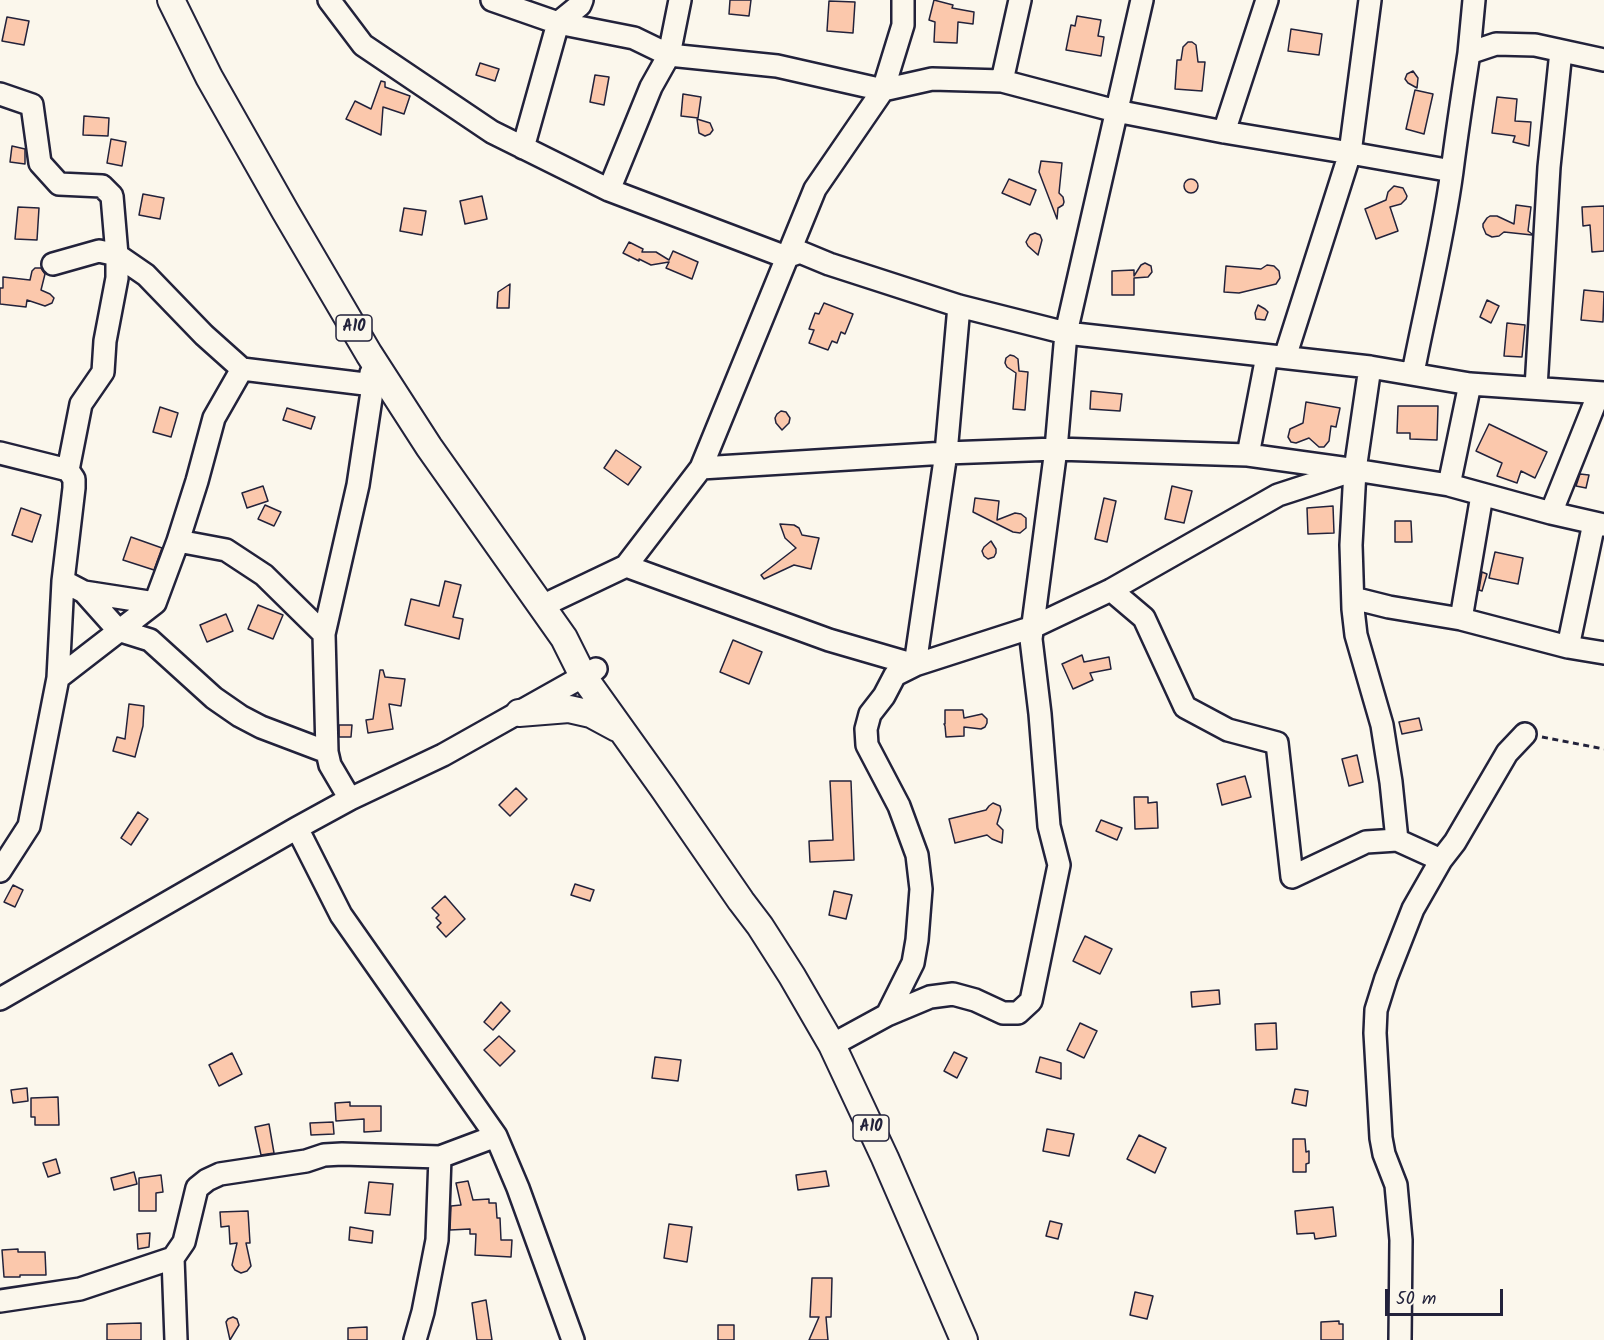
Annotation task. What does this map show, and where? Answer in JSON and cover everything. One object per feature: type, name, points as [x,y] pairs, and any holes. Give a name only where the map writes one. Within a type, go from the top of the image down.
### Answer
[{"type":"main road","name":"A10","points":[[171,0],[209,77],[369,354],[429,447],[564,638],[580,651],[620,729],[760,926],[792,976],[832,1045],[885,1158],[964,1340]]},
{"type":"main road","name":"A10","points":[[590,672],[628,712],[720,847],[748,895],[760,926]]},
{"type":"main road","points":[[519,713],[569,709],[591,714],[620,729]]},
{"type":"street","points":[[330,0],[363,45],[492,132],[609,190],[786,257],[800,252],[829,264],[958,306],[1066,333],[1370,367],[1470,384],[1602,393],[1551,513]]},
{"type":"street","points":[[492,0],[558,23],[634,38],[669,55],[777,66],[883,90],[932,79],[1002,81],[1116,111],[1452,171]]},
{"type":"street","points":[[523,148],[558,23],[582,0]]},
{"type":"street","points":[[609,190],[651,87],[669,55],[680,0]]},
{"type":"street","points":[[542,606],[626,566],[701,468],[815,189],[883,90],[903,25],[903,0]]},
{"type":"street","points":[[1002,81],[1020,0]]},
{"type":"street","points":[[832,1045],[887,1015],[930,997],[953,994],[975,1000],[1003,1013],[1018,1013],[1031,1000],[1059,865],[1049,826],[1031,639],[1056,449],[1066,333],[1142,0]]},
{"type":"street","points":[[1224,132],[1267,0]]},
{"type":"street","points":[[1248,455],[1276,356],[1350,153],[1370,0]]},
{"type":"street","points":[[1413,373],[1452,171],[1469,53],[1474,0]]},
{"type":"street","points":[[1469,53],[1496,44],[1535,45],[1604,60]]},
{"type":"street","points":[[1536,388],[1549,167],[1561,51]]},
{"type":"street","points":[[0,94],[32,105],[40,164],[58,184],[102,186],[112,196],[117,278],[105,341],[103,372],[81,404],[68,470]]},
{"type":"street","points":[[53,264],[99,251],[117,255],[146,275],[242,369],[373,384]]},
{"type":"street","points":[[915,665],[946,453],[958,306]]},
{"type":"street","points":[[351,799],[330,765],[327,752],[324,634],[358,485],[373,384],[369,354]]},
{"type":"street","points":[[1370,367],[1355,470],[1351,545],[1353,609],[1356,635],[1382,725],[1397,840]]},
{"type":"street","points":[[58,678],[155,603],[178,541],[214,417],[242,369]]},
{"type":"street","points":[[1449,485],[1470,384]]},
{"type":"street","points":[[701,468],[946,453],[1056,449],[1248,455],[1449,485],[1599,524],[1568,647]]},
{"type":"street","points":[[0,453],[68,470],[74,479],[63,581],[58,678],[29,826],[0,871]]},
{"type":"street","points":[[887,1015],[913,963],[921,889],[917,855],[899,806],[867,745],[866,729],[870,714],[884,696],[895,675],[915,665],[1033,627],[1111,590],[1278,495],[1355,470]]},
{"type":"street","points":[[1461,619],[1482,495]]},
{"type":"street","points":[[178,541],[226,550],[264,575],[324,634]]},
{"type":"street","points":[[626,566],[829,640],[915,665]]},
{"type":"street","points":[[63,581],[84,592],[155,603]]},
{"type":"street","points":[[1111,590],[1144,618],[1185,707],[1228,729],[1277,742],[1292,877],[1366,842],[1397,840],[1441,860]]},
{"type":"street","points":[[84,592],[118,630],[150,640],[214,698],[240,716],[261,727],[327,752]]},
{"type":"street","points":[[1353,598],[1389,607],[1461,619],[1568,647],[1604,653]]},
{"type":"street","points":[[0,999],[297,828],[443,755],[590,672]]},
{"type":"street","points":[[1400,1340],[1401,1240],[1396,1185],[1384,1154],[1381,1138],[1375,1034],[1376,1010],[1413,909],[1507,753],[1525,734]]},
{"type":"street","points":[[297,828],[341,915],[496,1136],[518,1188],[573,1340]]},
{"type":"street","points":[[176,1340],[173,1258],[184,1242],[197,1188],[207,1180],[220,1174],[306,1161],[324,1155],[440,1157],[496,1136]]},
{"type":"street","points":[[415,1340],[437,1240],[440,1157]]},
{"type":"street","points":[[0,1301],[80,1288],[173,1258]]},
{"type":"path","points":[[1525,734],[1604,749]]},
{"type":"building","points":[[730,0],[751,0],[749,16],[729,14]]},
{"type":"building","points":[[934,0],[953,5],[952,8],[974,12],[973,24],[958,22],[957,43],[934,42],[935,22],[929,20]]},
{"type":"building","points":[[829,1],[855,2],[853,33],[827,31]]},
{"type":"building","points":[[1077,16],[1101,20],[1098,36],[1104,37],[1101,56],[1066,50],[1071,25],[1075,26]]},
{"type":"building","points":[[7,17],[29,21],[24,45],[2,41]]},
{"type":"building","points":[[1291,29],[1322,34],[1319,55],[1288,51]]},
{"type":"building","points":[[1188,42],[1196,45],[1198,62],[1205,62],[1202,91],[1175,89],[1177,60],[1181,60],[1183,47]]},
{"type":"building","points":[[480,63],[499,69],[495,81],[476,75]]},
{"type":"building","points":[[1413,71],[1418,78],[1417,88],[1405,79],[1407,74]]},
{"type":"building","points":[[595,75],[609,77],[604,105],[590,102]]},
{"type":"building","points":[[381,81],[385,82],[385,87],[410,96],[404,114],[383,107],[381,135],[346,119],[355,101],[371,109]]},
{"type":"building","points":[[1415,90],[1433,94],[1424,134],[1406,129]]},
{"type":"building","points":[[683,94],[701,97],[698,118],[681,116]]},
{"type":"building","points":[[1497,97],[1517,99],[1515,121],[1531,122],[1529,146],[1513,142],[1515,136],[1492,133]]},
{"type":"building","points":[[84,116],[109,118],[108,136],[83,135]]},
{"type":"building","points":[[697,119],[710,123],[713,130],[710,134],[705,136],[699,133]]},
{"type":"building","points":[[111,139],[126,142],[122,166],[107,163]]},
{"type":"building","points":[[12,146],[25,149],[25,164],[10,162]]},
{"type":"building","points":[[1041,161],[1062,163],[1059,193],[1064,202],[1058,208],[1057,219],[1039,172]]},
{"type":"building","points":[[1009,179],[1036,190],[1030,205],[1002,193]]},
{"type":"building","points":[[1191,179],[1196,181],[1198,186],[1196,191],[1191,193],[1186,191],[1184,186],[1186,181]]},
{"type":"building","points":[[1394,186],[1403,188],[1407,196],[1401,204],[1390,207],[1398,231],[1376,239],[1365,209],[1386,200],[1388,192]]},
{"type":"building","points":[[143,194],[164,198],[160,219],[139,215]]},
{"type":"building","points":[[482,196],[487,219],[465,224],[460,201]]},
{"type":"building","points":[[1516,205],[1531,207],[1528,231],[1532,235],[1504,232],[1492,237],[1486,234],[1483,224],[1490,216],[1497,216],[1514,224]]},
{"type":"building","points":[[1604,206],[1604,251],[1592,252],[1590,225],[1583,226],[1582,207]]},
{"type":"building","points":[[18,207],[39,208],[37,240],[15,239]]},
{"type":"building","points":[[404,208],[426,211],[422,235],[400,231]]},
{"type":"building","points":[[1035,233],[1040,235],[1042,240],[1038,255],[1026,242],[1030,235]]},
{"type":"building","points":[[629,242],[643,249],[642,252],[656,252],[669,260],[673,251],[698,262],[692,279],[666,268],[669,262],[651,265],[623,253]]},
{"type":"building","points":[[1145,263],[1151,266],[1152,272],[1148,277],[1134,278],[1134,295],[1112,295],[1112,271],[1134,270],[1134,276]]},
{"type":"building","points":[[1267,265],[1274,266],[1279,271],[1280,278],[1276,284],[1239,293],[1224,292],[1226,266],[1261,269]]},
{"type":"building","points":[[35,268],[41,268],[45,274],[41,290],[54,298],[52,303],[45,306],[27,300],[26,307],[0,304],[3,277],[30,280]]},
{"type":"building","points":[[510,284],[509,308],[497,308],[498,292]]},
{"type":"building","points":[[1584,290],[1604,292],[1603,322],[1581,320]]},
{"type":"building","points":[[1487,300],[1499,306],[1491,323],[1480,317]]},
{"type":"building","points":[[824,303],[853,314],[845,334],[841,332],[837,343],[832,341],[828,350],[809,343],[814,330],[809,329],[815,313],[819,314]]},
{"type":"building","points":[[1258,305],[1268,312],[1265,320],[1256,319],[1255,313]]},
{"type":"building","points":[[1507,323],[1525,325],[1522,357],[1504,356]]},
{"type":"building","points":[[1010,355],[1018,359],[1019,371],[1028,372],[1025,410],[1013,409],[1016,373],[1005,363],[1006,358]]},
{"type":"building","points":[[1091,391],[1122,394],[1120,411],[1090,409]]},
{"type":"building","points":[[1306,402],[1340,408],[1336,427],[1331,426],[1329,441],[1324,447],[1319,447],[1309,438],[1296,443],[1291,442],[1288,437],[1290,429],[1303,423]]},
{"type":"building","points":[[1398,406],[1438,406],[1437,440],[1410,439],[1410,433],[1397,433]]},
{"type":"building","points":[[160,407],[178,413],[171,437],[153,432]]},
{"type":"building","points":[[287,408],[315,417],[311,429],[283,420]]},
{"type":"building","points":[[781,411],[786,412],[790,418],[789,423],[782,430],[775,418]]},
{"type":"building","points":[[1489,424],[1547,452],[1535,478],[1521,471],[1517,483],[1497,476],[1502,463],[1476,451]]},
{"type":"building","points":[[616,450],[641,467],[628,485],[604,468]]},
{"type":"building","points":[[1580,474],[1589,475],[1586,488],[1576,486]]},
{"type":"building","points":[[263,486],[268,501],[247,508],[242,493]]},
{"type":"building","points":[[1172,486],[1192,491],[1184,523],[1165,519]]},
{"type":"building","points":[[975,498],[999,501],[997,520],[1015,513],[1021,514],[1026,518],[1026,528],[1020,533],[1013,532],[973,512]]},
{"type":"building","points":[[1104,498],[1116,501],[1107,542],[1095,539]]},
{"type":"building","points":[[265,505],[281,512],[274,526],[258,519]]},
{"type":"building","points":[[1333,506],[1334,533],[1308,534],[1307,508]]},
{"type":"building","points":[[21,508],[41,515],[32,542],[12,535]]},
{"type":"building","points":[[1395,521],[1411,521],[1412,542],[1395,542]]},
{"type":"building","points":[[780,524],[794,525],[799,528],[802,535],[819,538],[811,569],[794,565],[764,579],[761,575],[796,548],[785,538]]},
{"type":"building","points":[[131,537],[162,548],[154,570],[123,560]]},
{"type":"building","points":[[991,541],[996,553],[994,557],[988,559],[982,551]]},
{"type":"building","points":[[1495,552],[1523,558],[1518,584],[1489,578]]},
{"type":"building","points":[[1482,572],[1487,574],[1482,591],[1479,590]]},
{"type":"building","points":[[445,581],[461,585],[453,617],[463,619],[459,639],[405,625],[411,599],[439,606]]},
{"type":"building","points":[[258,605],[283,615],[273,639],[248,629]]},
{"type":"building","points":[[226,614],[233,631],[207,642],[200,625]]},
{"type":"building","points":[[733,640],[762,652],[749,684],[720,672]]},
{"type":"building","points":[[1082,655],[1084,662],[1109,657],[1111,669],[1090,673],[1093,680],[1073,689],[1062,664]]},
{"type":"building","points":[[380,670],[383,670],[385,677],[405,679],[401,706],[389,704],[393,729],[368,733],[366,720],[373,719]]},
{"type":"building","points":[[129,704],[144,706],[143,726],[135,757],[113,751],[117,737],[125,739]]},
{"type":"building","points":[[945,710],[963,710],[964,718],[982,714],[987,719],[987,723],[981,729],[964,727],[964,736],[946,737]]},
{"type":"building","points":[[1419,718],[1422,730],[1402,734],[1399,722]]},
{"type":"building","points":[[339,725],[352,725],[351,737],[339,737]]},
{"type":"building","points":[[1357,755],[1363,782],[1349,786],[1342,759]]},
{"type":"building","points":[[1245,776],[1251,797],[1222,805],[1217,784]]},
{"type":"building","points":[[830,781],[851,781],[854,860],[810,862],[809,841],[833,840]]},
{"type":"building","points":[[516,788],[527,799],[510,816],[499,805]]},
{"type":"building","points":[[1134,797],[1148,797],[1148,803],[1157,802],[1158,828],[1135,829]]},
{"type":"building","points":[[993,803],[1000,806],[1001,810],[997,824],[1003,830],[1002,843],[987,835],[955,843],[949,819],[986,810]]},
{"type":"building","points":[[138,812],[148,819],[131,845],[121,838]]},
{"type":"building","points":[[1101,820],[1122,828],[1117,840],[1096,831]]},
{"type":"building","points":[[575,884],[594,890],[590,901],[571,895]]},
{"type":"building","points":[[13,885],[23,890],[15,907],[4,902]]},
{"type":"building","points":[[834,891],[852,895],[846,919],[829,915]]},
{"type":"building","points":[[445,896],[465,919],[446,937],[437,927],[441,923],[436,918],[439,915],[432,908]]},
{"type":"building","points":[[1085,936],[1112,949],[1100,974],[1073,961]]},
{"type":"building","points":[[1219,990],[1220,1004],[1192,1007],[1191,992]]},
{"type":"building","points":[[501,1002],[510,1011],[493,1030],[484,1022]]},
{"type":"building","points":[[1080,1023],[1097,1031],[1084,1058],[1067,1050]]},
{"type":"building","points":[[1276,1023],[1277,1049],[1256,1050],[1255,1024]]},
{"type":"building","points":[[499,1036],[515,1051],[500,1066],[484,1050]]},
{"type":"building","points":[[954,1052],[967,1058],[957,1078],[944,1071]]},
{"type":"building","points":[[232,1053],[242,1074],[219,1086],[209,1065]]},
{"type":"building","points":[[655,1057],[681,1060],[678,1081],[652,1078]]},
{"type":"building","points":[[1040,1057],[1061,1063],[1061,1079],[1036,1072]]},
{"type":"building","points":[[27,1088],[28,1101],[13,1103],[11,1090]]},
{"type":"building","points":[[1295,1089],[1308,1091],[1306,1106],[1292,1103]]},
{"type":"building","points":[[58,1097],[59,1125],[35,1125],[35,1117],[31,1117],[31,1098]]},
{"type":"building","points":[[350,1102],[350,1106],[381,1106],[381,1131],[364,1132],[364,1119],[336,1121],[335,1103]]},
{"type":"building","points":[[333,1122],[334,1134],[311,1135],[310,1123]]},
{"type":"building","points":[[269,1124],[274,1153],[261,1155],[255,1127]]},
{"type":"building","points":[[1047,1129],[1074,1134],[1069,1156],[1043,1151]]},
{"type":"building","points":[[1139,1135],[1166,1148],[1155,1173],[1127,1159]]},
{"type":"building","points":[[1293,1139],[1305,1139],[1306,1152],[1309,1151],[1306,1172],[1293,1172]]},
{"type":"building","points":[[56,1159],[60,1173],[48,1177],[43,1163]]},
{"type":"building","points":[[826,1171],[829,1186],[798,1190],[796,1175]]},
{"type":"building","points":[[134,1172],[137,1184],[114,1190],[111,1178]]},
{"type":"building","points":[[161,1175],[163,1192],[156,1193],[156,1211],[139,1211],[139,1178]]},
{"type":"building","points":[[468,1181],[473,1200],[489,1199],[489,1203],[496,1203],[497,1218],[500,1218],[501,1240],[512,1240],[511,1257],[475,1255],[476,1234],[470,1234],[470,1229],[450,1230],[451,1206],[461,1205],[456,1183]]},
{"type":"building","points":[[369,1182],[393,1184],[390,1215],[365,1213]]},
{"type":"building","points":[[1333,1207],[1336,1236],[1315,1239],[1314,1233],[1297,1234],[1295,1211]]},
{"type":"building","points":[[248,1211],[250,1243],[246,1243],[251,1266],[247,1271],[241,1273],[232,1265],[237,1243],[230,1244],[229,1226],[221,1227],[220,1212]]},
{"type":"building","points":[[1050,1221],[1062,1224],[1058,1239],[1046,1236]]},
{"type":"building","points":[[669,1224],[692,1227],[687,1262],[664,1258]]},
{"type":"building","points":[[350,1227],[373,1231],[372,1243],[349,1240]]},
{"type":"building","points":[[150,1233],[149,1247],[138,1249],[137,1234]]},
{"type":"building","points":[[18,1249],[18,1252],[45,1252],[46,1275],[4,1277],[2,1250]]},
{"type":"building","points":[[812,1278],[832,1278],[831,1317],[826,1317],[828,1340],[809,1340],[819,1317],[810,1317]]},
{"type":"building","points":[[1135,1292],[1153,1296],[1147,1319],[1130,1315]]},
{"type":"building","points":[[486,1300],[492,1340],[477,1340],[472,1303]]},
{"type":"building","points":[[233,1317],[237,1319],[239,1325],[230,1340],[226,1322]]},
{"type":"building","points":[[1339,1321],[1339,1324],[1343,1324],[1343,1340],[1321,1340],[1321,1322]]},
{"type":"building","points":[[141,1323],[141,1340],[107,1340],[107,1324]]},
{"type":"building","points":[[718,1325],[734,1325],[734,1340],[718,1340]]},
{"type":"building","points":[[367,1327],[367,1340],[348,1340],[348,1328]]}]
